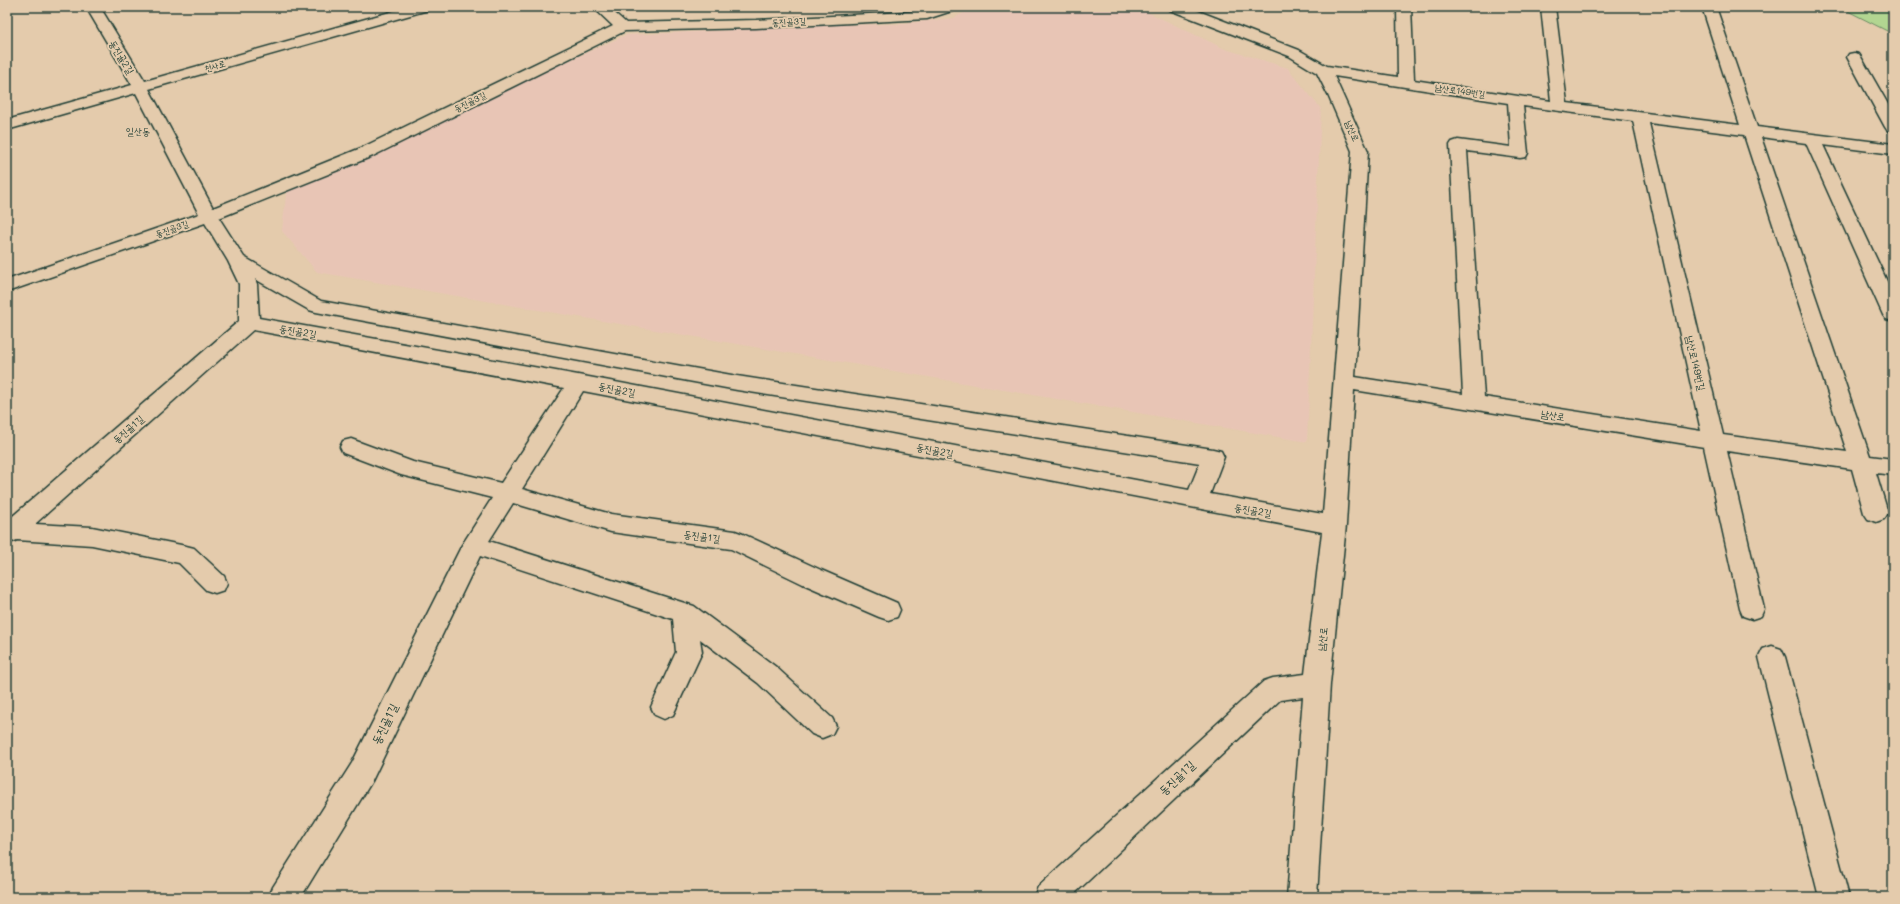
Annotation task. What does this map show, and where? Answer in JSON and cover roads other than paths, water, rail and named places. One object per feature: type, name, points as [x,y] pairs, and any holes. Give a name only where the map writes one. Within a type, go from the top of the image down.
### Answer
[{"type":"street","name":"동진골2길","points":[[93,7],[141,88],[209,216],[237,261],[248,284],[249,323],[578,382],[1334,525]]},
{"type":"street","name":"천사로","points":[[7,126],[423,7]]},
{"type":"street","points":[[600,7],[622,27]]},
{"type":"street","points":[[914,7],[927,15]]},
{"type":"street","name":"동진골3길","points":[[7,286],[209,216],[367,152],[622,27],[756,24],[927,15],[950,7]]},
{"type":"street","points":[[1175,7],[1294,53],[1323,70]]},
{"type":"street","points":[[1404,7],[1406,83]]},
{"type":"street","points":[[1548,7],[1560,107]]},
{"type":"street","points":[[1709,7],[1861,462],[1876,513]]},
{"type":"street","points":[[1854,57],[1893,127]]},
{"type":"street","name":"남산로149번길","points":[[1323,70],[1560,107],[1893,149]]},
{"type":"street","name":"남산로","points":[[1302,897],[1317,684],[1334,525],[1360,151],[1336,95],[1323,70]]},
{"type":"street","points":[[1474,402],[1458,145],[1520,153],[1515,99]]},
{"type":"street","name":"남산로149번길","points":[[1640,117],[1752,609]]},
{"type":"street","points":[[1812,138],[1893,314]]},
{"type":"street","points":[[237,261],[316,306],[737,383],[1213,457],[1196,500]]},
{"type":"street","name":"동진골1길","points":[[9,533],[249,323]]},
{"type":"street","name":"동진골1길","points":[[284,897],[362,772],[474,545],[578,382]]},
{"type":"street","name":"남산로","points":[[1345,382],[1714,441],[1893,467]]},
{"type":"street","name":"동진골1길","points":[[351,447],[409,469],[506,493],[611,523],[735,540],[812,578],[888,610]]},
{"type":"street","points":[[9,533],[92,536],[186,555],[215,584]]},
{"type":"street","points":[[474,545],[685,613],[767,675],[822,726]]},
{"type":"street","points":[[664,707],[689,652],[685,613]]},
{"type":"street","points":[[1772,657],[1834,897]]},
{"type":"street","name":"동진골1길","points":[[1049,897],[1273,690],[1317,684]]},
{"type":"district","name":"일산동","points":[[138,131]]}]
